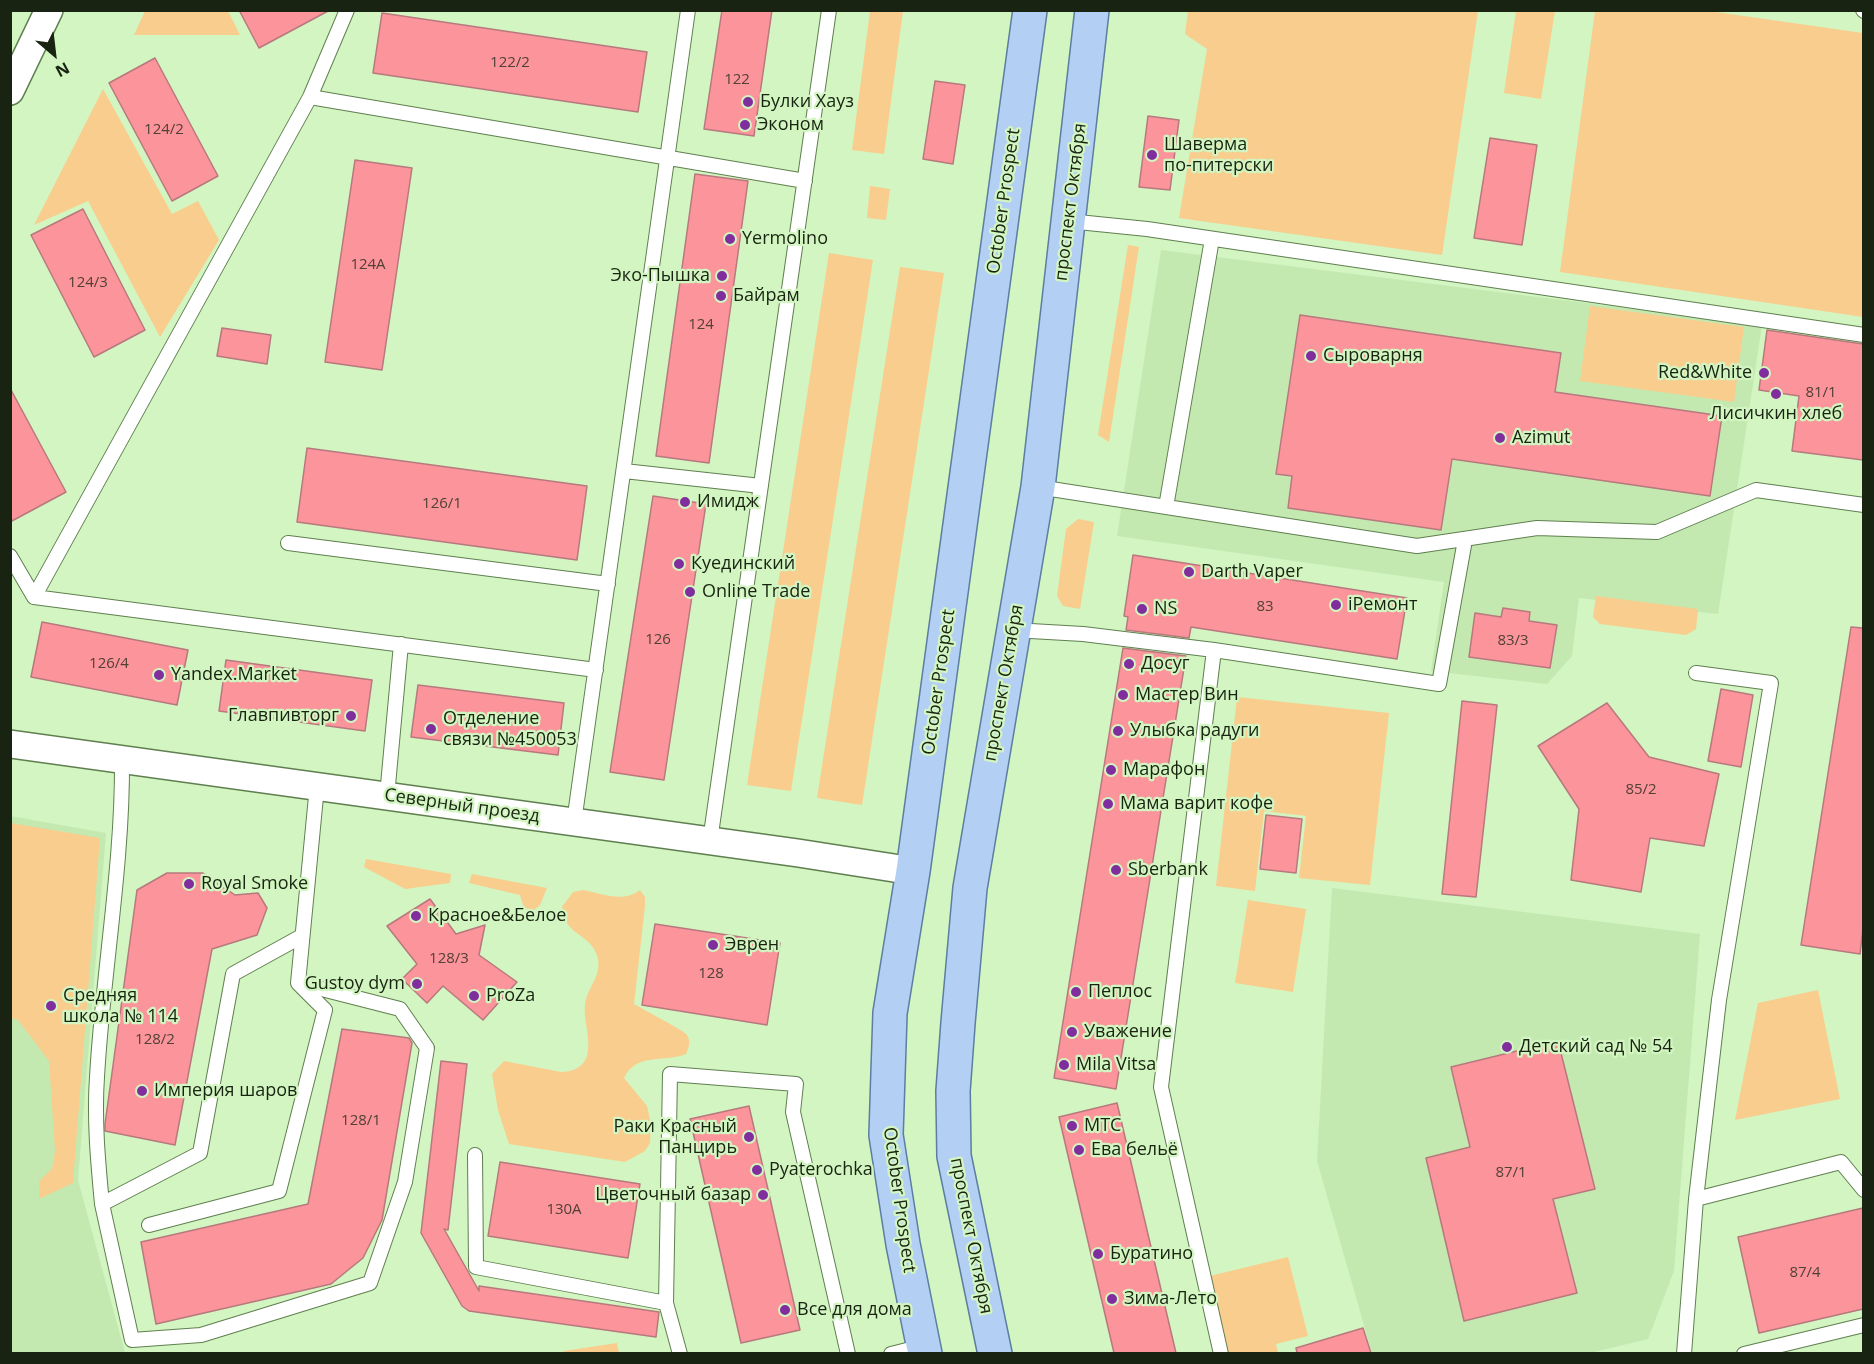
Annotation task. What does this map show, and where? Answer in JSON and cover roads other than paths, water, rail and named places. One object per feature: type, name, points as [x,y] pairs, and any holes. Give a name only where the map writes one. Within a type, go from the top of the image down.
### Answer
[{"type":"main road","name":"October Prospect","points":[[924,1350],[886,1135],[890,1013],[913,871],[1030,10]]},
{"type":"main road","name":"проспект Октября","points":[[995,1353],[954,1156],[954,1091],[970,888],[1038,487],[1092,10]]},
{"type":"street","points":[[10,91],[20,49],[49,10]]},
{"type":"street","name":"Северный проезд","points":[[10,744],[710,840],[913,871]]},
{"type":"lane","points":[[34,597],[310,97],[347,10]]},
{"type":"lane","points":[[574,822],[688,10]]},
{"type":"lane","points":[[710,840],[830,10]]},
{"type":"lane","points":[[310,97],[805,181]]},
{"type":"lane","points":[[1068,221],[1212,239],[1863,335]]},
{"type":"lane","points":[[1166,507],[1212,239]]},
{"type":"lane","points":[[624,471],[761,486]]},
{"type":"lane","points":[[1038,487],[1417,546],[1537,528],[1657,532],[1756,490],[1863,505]]},
{"type":"lane","points":[[1013,630],[1083,634],[1214,650],[1439,684],[1465,540]]},
{"type":"lane","points":[[288,543],[608,584]]},
{"type":"lane","points":[[10,556],[34,597]]},
{"type":"lane","points":[[34,597],[596,670]]},
{"type":"lane","points":[[387,796],[401,644]]},
{"type":"lane","points":[[1214,650],[1161,1088],[1221,1353]]},
{"type":"lane","points":[[1684,1353],[1696,1199],[1722,980],[1771,683],[1696,673]]},
{"type":"lane","points":[[122,758],[121,826],[96,1077],[96,1138],[102,1204],[132,1340],[201,1335],[369,1283],[405,1182],[427,1048],[400,1009],[298,983]]},
{"type":"lane","points":[[149,1225],[279,1191],[325,1010],[298,983],[317,786]]},
{"type":"lane","points":[[102,1204],[200,1153],[234,974],[302,936]]},
{"type":"lane","points":[[680,1353],[666,1303],[669,1074],[796,1084],[793,1112],[848,1353]]},
{"type":"lane","points":[[475,1155],[476,1267],[666,1303]]},
{"type":"lane","points":[[1696,1199],[1841,1162],[1863,1190]]},
{"type":"lane","points":[[1744,1353],[1766,1351],[1863,1325]]},
{"type":"lane","points":[[891,1353],[924,1350]]},
{"type":"place","name":"Булки Хауз","points":[[748,102]]},
{"type":"place","name":"Эконом","points":[[745,125]]},
{"type":"place","name":"Шаверма по-питерски","points":[[1152,155]]},
{"type":"place","name":"Yermolino","points":[[730,239]]},
{"type":"place","name":"Эко-Пышка","points":[[722,276]]},
{"type":"place","name":"Байрам","points":[[721,296]]},
{"type":"place","name":"Сыроварня","points":[[1311,356]]},
{"type":"place","name":"Red&White","points":[[1764,373]]},
{"type":"place","name":"Лисичкин хлеб","points":[[1776,394]]},
{"type":"place","name":"Azimut","points":[[1500,438]]},
{"type":"place","name":"Имидж","points":[[685,502]]},
{"type":"place","name":"Куединский","points":[[679,564]]},
{"type":"place","name":"Darth Vaper","points":[[1189,572]]},
{"type":"place","name":"Online Trade","points":[[690,592]]},
{"type":"place","name":"iРемонт","points":[[1336,605]]},
{"type":"place","name":"NS","points":[[1142,609]]},
{"type":"place","name":"Досуг","points":[[1129,664]]},
{"type":"place","name":"Yandex.Market","points":[[159,675]]},
{"type":"place","name":"Мастер Вин","points":[[1123,695]]},
{"type":"place","name":"Главпивторг","points":[[351,716]]},
{"type":"place","name":"Отделение связи №450053","points":[[431,729]]},
{"type":"place","name":"Улыбка радуги","points":[[1118,731]]},
{"type":"place","name":"Марафон","points":[[1111,770]]},
{"type":"place","name":"Мама варит кофе","points":[[1108,804]]},
{"type":"place","name":"Sberbank","points":[[1116,870]]},
{"type":"place","name":"Royal Smoke","points":[[189,884]]},
{"type":"place","name":"Красное&Белое","points":[[416,916]]},
{"type":"place","name":"Эврен","points":[[713,945]]},
{"type":"place","name":"Gustoy dym","points":[[417,984]]},
{"type":"place","name":"Пеплос","points":[[1076,992]]},
{"type":"place","name":"ProZa","points":[[474,996]]},
{"type":"place","name":"Средняя школа № 114","points":[[51,1006]]},
{"type":"place","name":"Уважение","points":[[1072,1032]]},
{"type":"place","name":"Детский сад № 54","points":[[1507,1047]]},
{"type":"place","name":"Mila Vitsa","points":[[1064,1065]]},
{"type":"place","name":"Империя шаров","points":[[142,1091]]},
{"type":"place","name":"МТС","points":[[1072,1126]]},
{"type":"place","name":"Раки Красный Панцирь","points":[[749,1137]]},
{"type":"place","name":"Ева бельё","points":[[1079,1150]]},
{"type":"place","name":"Pyaterochka","points":[[757,1170]]},
{"type":"place","name":"Цветочный базар","points":[[763,1195]]},
{"type":"place","name":"Буратино","points":[[1098,1254]]},
{"type":"place","name":"Зима-Лето","points":[[1112,1299]]},
{"type":"place","name":"Все для дома","points":[[785,1310]]}]
